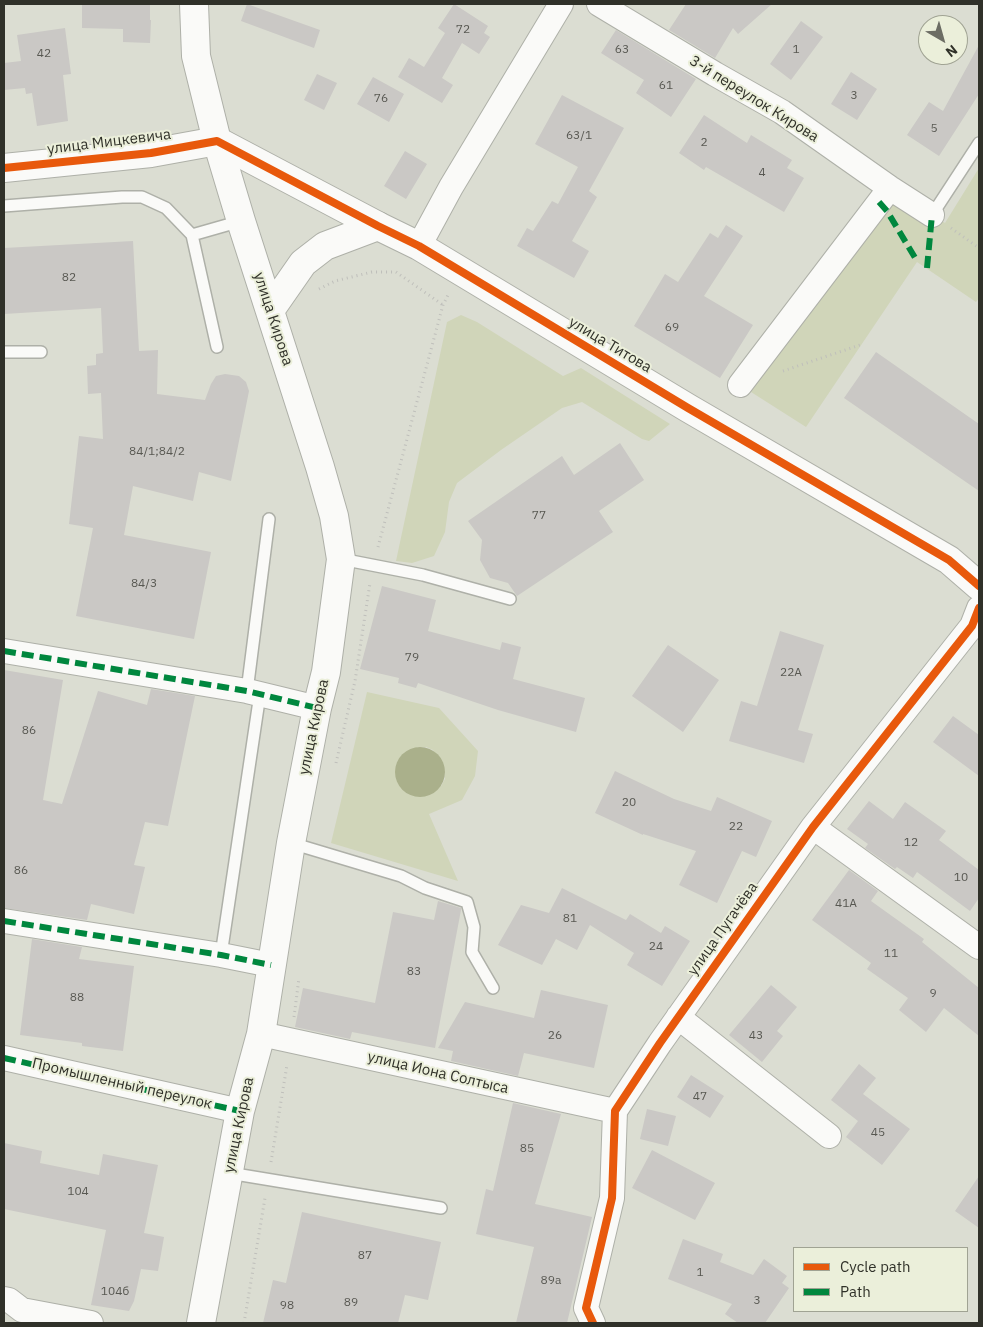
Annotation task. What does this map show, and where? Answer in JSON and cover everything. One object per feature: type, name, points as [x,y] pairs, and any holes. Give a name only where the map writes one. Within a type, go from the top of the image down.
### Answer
[{"type":"main road","points":[[194,4],[196,56],[217,141]]},
{"type":"main road","name":"улица Мицкевича","points":[[4,168],[151,153],[217,141]]},
{"type":"main road","name":"улица Кирова","points":[[201,1323],[240,1111],[260,1034],[291,843],[317,708],[326,672],[341,559],[334,516],[320,467],[217,141]]},
{"type":"main road","name":"улица Титова","points":[[217,141],[419,246],[688,408],[948,560],[979,586]]},
{"type":"main road","points":[[271,309],[303,263],[325,246],[378,226]]},
{"type":"street","points":[[419,246],[451,187],[561,4]]},
{"type":"street","name":"3-й переулок Кирова","points":[[599,4],[782,112],[890,188],[932,215]]},
{"type":"street","points":[[740,384],[890,188]]},
{"type":"street","name":"улица Пугачёва","points":[[616,1111],[678,1017],[813,827],[972,626],[979,608]]},
{"type":"street","points":[[4,651],[254,692],[317,708]]},
{"type":"street","points":[[813,827],[979,947]]},
{"type":"street","points":[[4,921],[220,955],[271,965]]},
{"type":"street","points":[[678,1017],[829,1136]]},
{"type":"street","name":"улица Иона Солтыса","points":[[260,1034],[616,1111]]},
{"type":"street","name":"Промышленный переулок","points":[[4,1058],[240,1111]]},
{"type":"street","points":[[589,1316],[612,1198],[616,1111]]},
{"type":"street","points":[[4,1299],[9,1300],[22,1310],[91,1323]]},
{"type":"lane","points":[[932,215],[979,143]]},
{"type":"lane","points":[[4,206],[142,197],[166,208],[192,235],[217,347]]},
{"type":"lane","points":[[192,235],[241,221]]},
{"type":"lane","points":[[4,352],[41,352]]},
{"type":"lane","points":[[220,955],[254,692],[269,519]]},
{"type":"lane","points":[[341,559],[423,574],[510,599]]},
{"type":"lane","points":[[291,843],[401,876],[425,888],[467,902],[474,927],[472,952],[493,988]]},
{"type":"lane","points":[[229,1173],[442,1208]]},
{"type":"path","points":[[932,215],[979,248]]},
{"type":"path","points":[[311,294],[335,281],[372,272],[396,272],[443,305]]},
{"type":"path","points":[[336,765],[355,681],[373,565],[443,305],[452,287]]},
{"type":"path","points":[[244,1323],[291,1040],[300,974]]},
{"type":"shaded area","points":[[979,168],[979,298],[976,302],[917,262],[806,427],[740,385],[890,188],[945,223]]},
{"type":"shaded area","points":[[461,315],[477,322],[563,376],[581,368],[670,424],[649,441],[642,439],[582,402],[562,408],[457,483],[449,502],[445,532],[434,556],[412,563],[396,561],[447,322]]},
{"type":"shaded area","points":[[367,692],[439,708],[478,751],[475,776],[462,800],[429,814],[458,881],[331,843]],"holes":[[[417,747],[426,747],[433,750],[445,771],[445,779],[441,786]]]},
{"type":"shaded area","points":[[420,747],[430,749],[438,754],[443,762],[445,772],[443,782],[438,790],[430,795],[420,797],[410,795],[402,790],[397,782],[395,772],[397,762],[402,754],[410,749]]},
{"type":"building","points":[[82,4],[150,4],[150,43],[123,42],[123,29],[82,28]]},
{"type":"building","points":[[247,4],[320,30],[314,48],[241,21]]},
{"type":"building","points":[[454,4],[488,26],[484,33],[490,37],[479,54],[462,43],[442,78],[453,85],[442,103],[398,77],[409,58],[424,67],[445,33],[438,28]]},
{"type":"building","points":[[686,4],[772,4],[738,34],[733,28],[715,58],[669,30]]},
{"type":"building","points":[[801,21],[823,37],[791,80],[770,64]]},
{"type":"building","points":[[65,28],[71,74],[63,75],[68,121],[37,126],[32,93],[26,94],[25,88],[4,90],[4,63],[21,61],[17,35]]},
{"type":"building","points":[[616,30],[696,79],[671,117],[636,93],[644,80],[601,53]]},
{"type":"building","points":[[979,45],[979,94],[939,156],[907,135],[929,102],[943,111]]},
{"type":"building","points":[[851,72],[877,89],[857,120],[831,104]]},
{"type":"building","points":[[317,74],[337,83],[324,110],[304,100]]},
{"type":"building","points":[[373,77],[404,94],[389,122],[357,104]]},
{"type":"building","points":[[562,95],[624,128],[589,191],[597,197],[572,241],[589,251],[574,278],[517,246],[527,228],[533,231],[552,201],[558,204],[578,167],[535,144]]},
{"type":"building","points":[[704,115],[747,143],[751,135],[792,160],[787,168],[804,178],[784,212],[706,167],[704,170],[679,153]]},
{"type":"building","points":[[405,151],[427,164],[406,199],[384,186]]},
{"type":"building","points":[[726,225],[743,236],[704,296],[753,325],[720,378],[634,326],[665,274],[678,282],[710,233],[718,238]]},
{"type":"building","points":[[133,241],[139,351],[158,350],[157,394],[205,400],[216,376],[225,374],[239,376],[246,382],[249,391],[231,481],[199,472],[193,501],[133,486],[124,535],[211,552],[194,639],[76,616],[93,528],[69,524],[79,436],[103,439],[101,393],[88,394],[87,366],[96,365],[96,354],[103,353],[101,308],[4,314],[4,248]]},
{"type":"building","points":[[876,352],[979,424],[979,491],[844,398]]},
{"type":"building","points":[[620,443],[644,480],[599,511],[613,532],[517,596],[508,583],[490,578],[480,560],[482,540],[468,521],[562,456],[574,475]]},
{"type":"building","points":[[382,586],[436,600],[428,631],[500,650],[502,642],[521,647],[513,679],[585,698],[576,732],[498,710],[418,683],[416,688],[398,683],[399,678],[360,669]]},
{"type":"building","points":[[780,631],[824,645],[798,730],[813,734],[804,763],[729,741],[741,701],[757,706]]},
{"type":"building","points":[[668,645],[719,680],[683,732],[632,696]]},
{"type":"building","points":[[4,670],[63,680],[43,800],[62,804],[98,691],[147,705],[151,689],[195,696],[168,826],[145,822],[134,865],[145,867],[134,914],[91,904],[87,920],[4,908]]},
{"type":"building","points":[[953,716],[979,735],[979,776],[933,742]]},
{"type":"building","points":[[615,771],[674,799],[711,811],[717,797],[772,821],[756,857],[742,851],[717,903],[679,885],[696,851],[643,835],[595,813]]},
{"type":"building","points":[[869,801],[893,819],[905,802],[946,831],[939,840],[979,870],[979,898],[970,911],[917,872],[913,878],[897,867],[895,869],[865,848],[868,844],[847,829]]},
{"type":"building","points":[[849,870],[878,891],[871,901],[924,939],[922,942],[979,988],[979,1036],[944,1008],[926,1032],[899,1010],[908,998],[867,969],[871,963],[812,920]]},
{"type":"building","points":[[562,888],[626,920],[630,914],[661,933],[665,926],[690,941],[662,986],[627,965],[634,953],[590,925],[577,950],[556,939],[542,965],[498,945],[521,905],[549,913]]},
{"type":"building","points":[[438,901],[461,908],[461,910],[435,1048],[352,1032],[350,1039],[295,1027],[303,988],[375,1003],[393,912],[434,920]]},
{"type":"building","points":[[32,939],[82,947],[79,959],[134,966],[123,1051],[82,1046],[82,1043],[20,1035]]},
{"type":"building","points":[[771,985],[797,1007],[777,1031],[783,1036],[762,1062],[729,1035]]},
{"type":"building","points":[[541,990],[608,1005],[594,1068],[524,1053],[518,1076],[451,1061],[453,1051],[438,1048],[465,1002],[534,1018]]},
{"type":"building","points":[[859,1064],[876,1078],[863,1094],[910,1129],[882,1165],[846,1137],[858,1121],[831,1100]]},
{"type":"building","points":[[691,1075],[724,1096],[710,1118],[677,1097]]},
{"type":"building","points":[[513,1103],[561,1114],[535,1204],[592,1217],[567,1323],[516,1323],[534,1247],[476,1234],[486,1189],[493,1191]]},
{"type":"building","points":[[647,1109],[676,1116],[668,1146],[640,1139]]},
{"type":"building","points":[[4,1143],[42,1151],[40,1163],[99,1175],[103,1154],[158,1165],[144,1233],[164,1237],[158,1271],[141,1269],[134,1301],[129,1311],[91,1305],[106,1230],[4,1209]]},
{"type":"building","points":[[652,1150],[715,1183],[695,1220],[632,1188]]},
{"type":"building","points":[[979,1176],[979,1228],[955,1211]]},
{"type":"building","points":[[302,1212],[441,1242],[428,1300],[405,1295],[398,1323],[263,1323],[273,1280],[286,1283]]},
{"type":"building","points":[[683,1239],[723,1254],[720,1262],[753,1275],[764,1259],[787,1276],[782,1283],[789,1288],[765,1323],[738,1323],[725,1314],[732,1304],[668,1279]]},
{"type":"marked path","points":[[879,202],[887,211],[917,261]]},
{"type":"marked path","points":[[927,268],[932,215]]},
{"type":"marked path","points":[[4,651],[247,691],[317,708]]},
{"type":"marked path","points":[[4,921],[221,955],[271,965]]},
{"type":"marked path","points":[[4,1058],[240,1111]]},
{"type":"cycle path","points":[[4,168],[151,153],[217,141],[419,246],[688,408],[949,560],[979,586]]},
{"type":"cycle path","points":[[593,1323],[586,1308],[612,1198],[615,1111],[660,1043],[813,827],[972,626],[979,608]]}]
